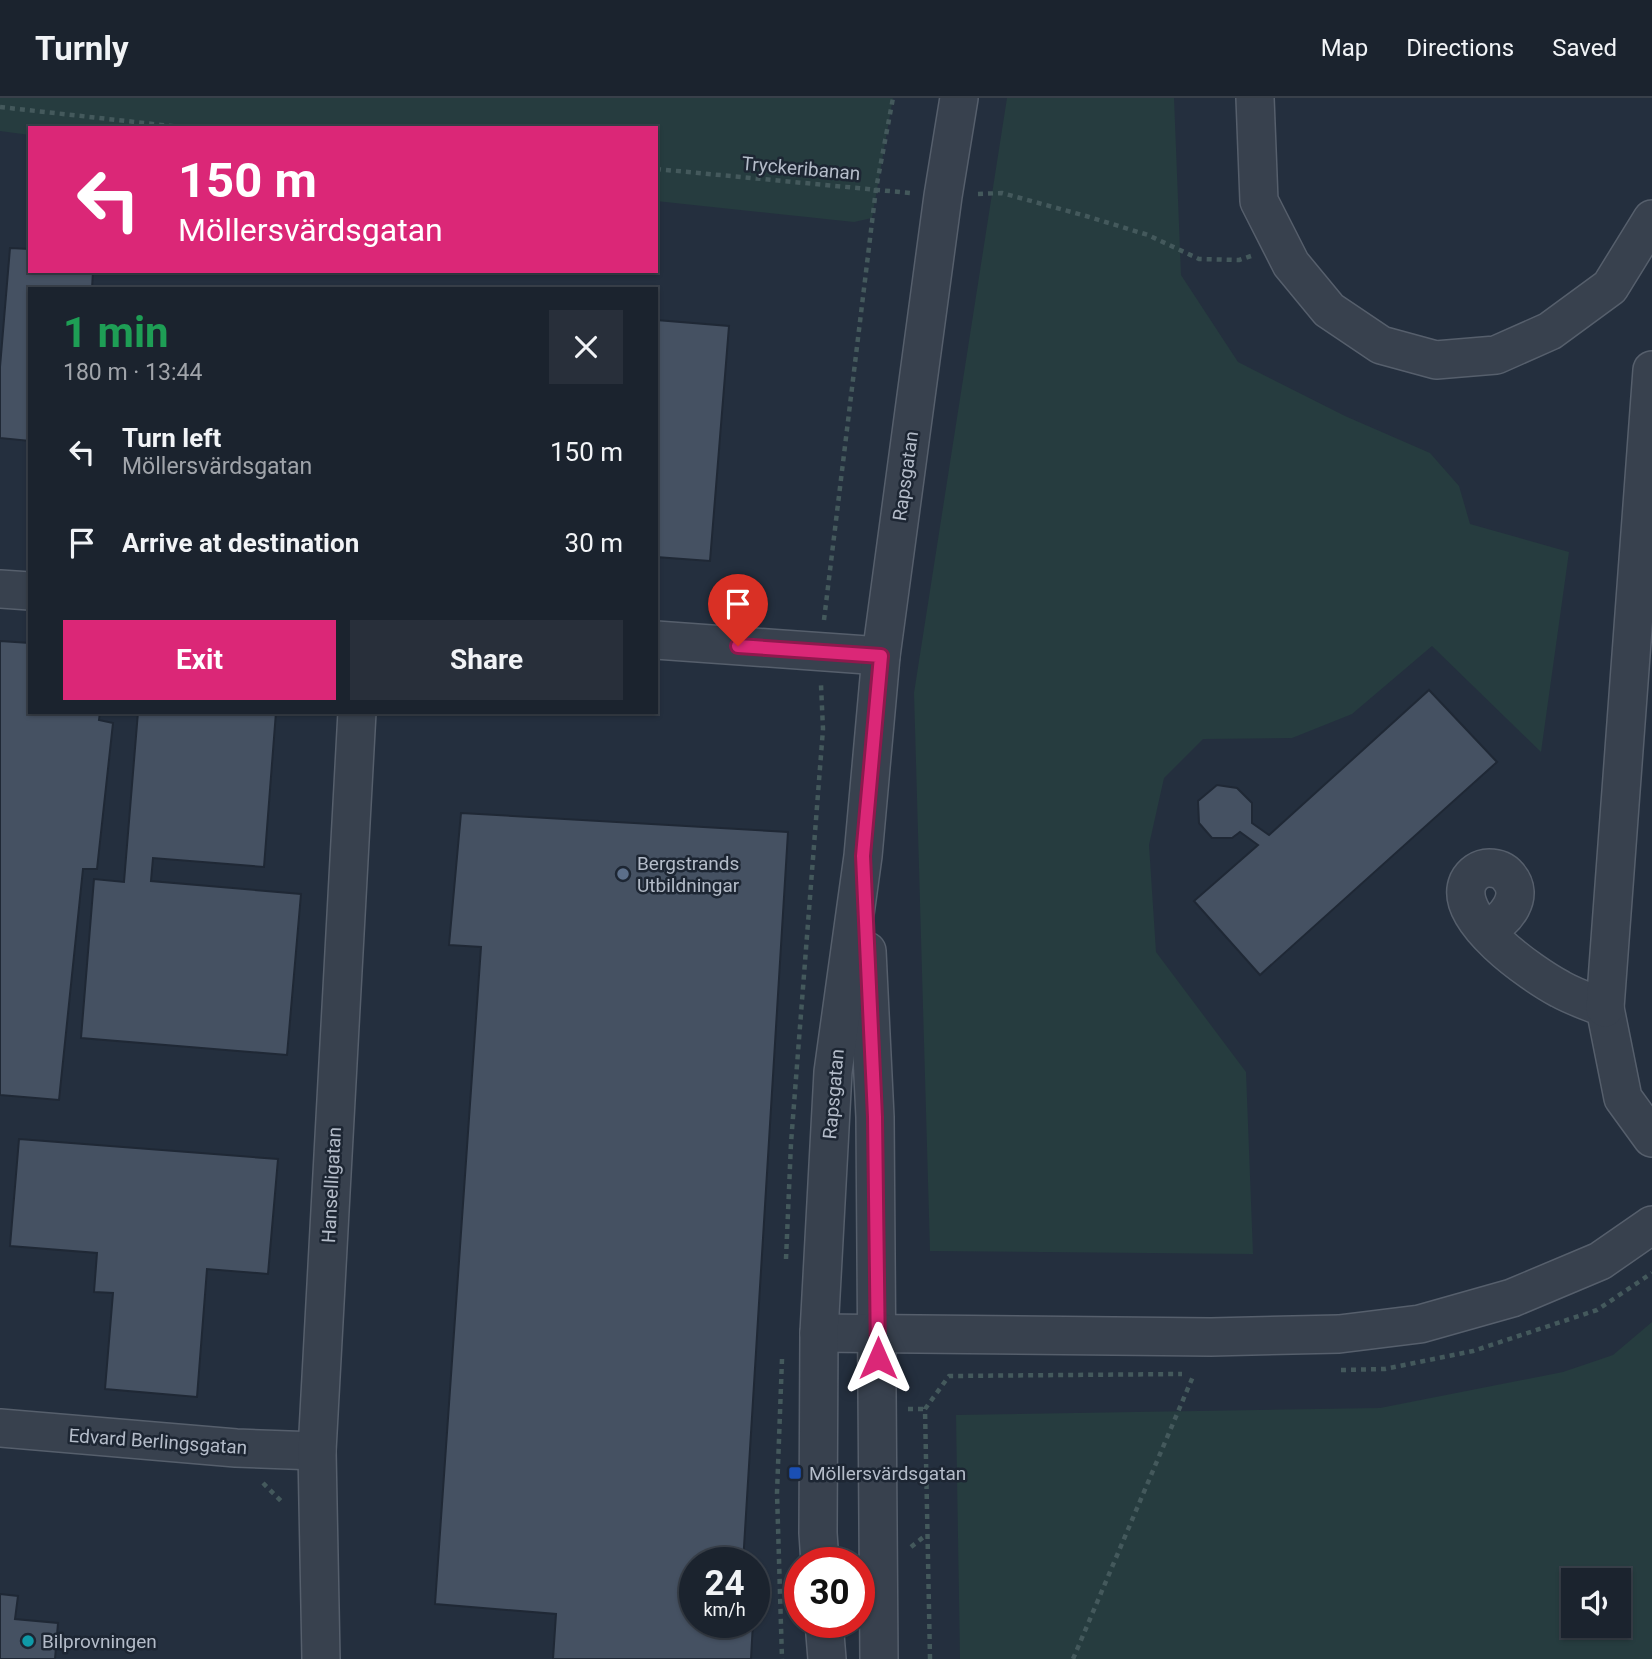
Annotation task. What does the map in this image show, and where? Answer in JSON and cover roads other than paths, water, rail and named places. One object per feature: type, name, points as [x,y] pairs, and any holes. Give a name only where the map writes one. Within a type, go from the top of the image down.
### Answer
[{"type":"street","name":"Rapsgatan","points":[[819,1547],[819,1333],[833,1072],[863,856],[881,656],[943,196],[959,98]]},
{"type":"street","points":[[1255,98],[1259,201],[1292,264],[1329,310],[1381,345],[1436,360],[1496,355],[1550,331],[1610,287],[1652,219]]},
{"type":"street","points":[[1652,370],[1605,1008],[1623,1098],[1652,1139]]},
{"type":"street","points":[[0,589],[28,592]]},
{"type":"street","points":[[658,640],[881,656]]},
{"type":"street","name":"Hanselligatan","points":[[321,1659],[317,1451],[357,714]]},
{"type":"street","name":"Rapsgatan","points":[[863,856],[875,1117],[879,1659]]},
{"type":"street","points":[[1486,930],[1518,963],[1562,990],[1605,1008]]},
{"type":"street","points":[[819,1333],[1211,1337],[1339,1334],[1420,1324],[1512,1298],[1600,1261],[1652,1224]]},
{"type":"street","name":"Edvard Berlingsgatan","points":[[0,1428],[236,1448],[317,1451]]},
{"type":"street","points":[[825,1638],[827,1659]]},
{"type":"place","name":"Bergstrands Utbildningar","points":[[623,874]]},
{"type":"place","name":"Möllersvärdsgatan","points":[[795,1473]]},
{"type":"place","name":"Bilprovningen","points":[[28,1641]]}]
